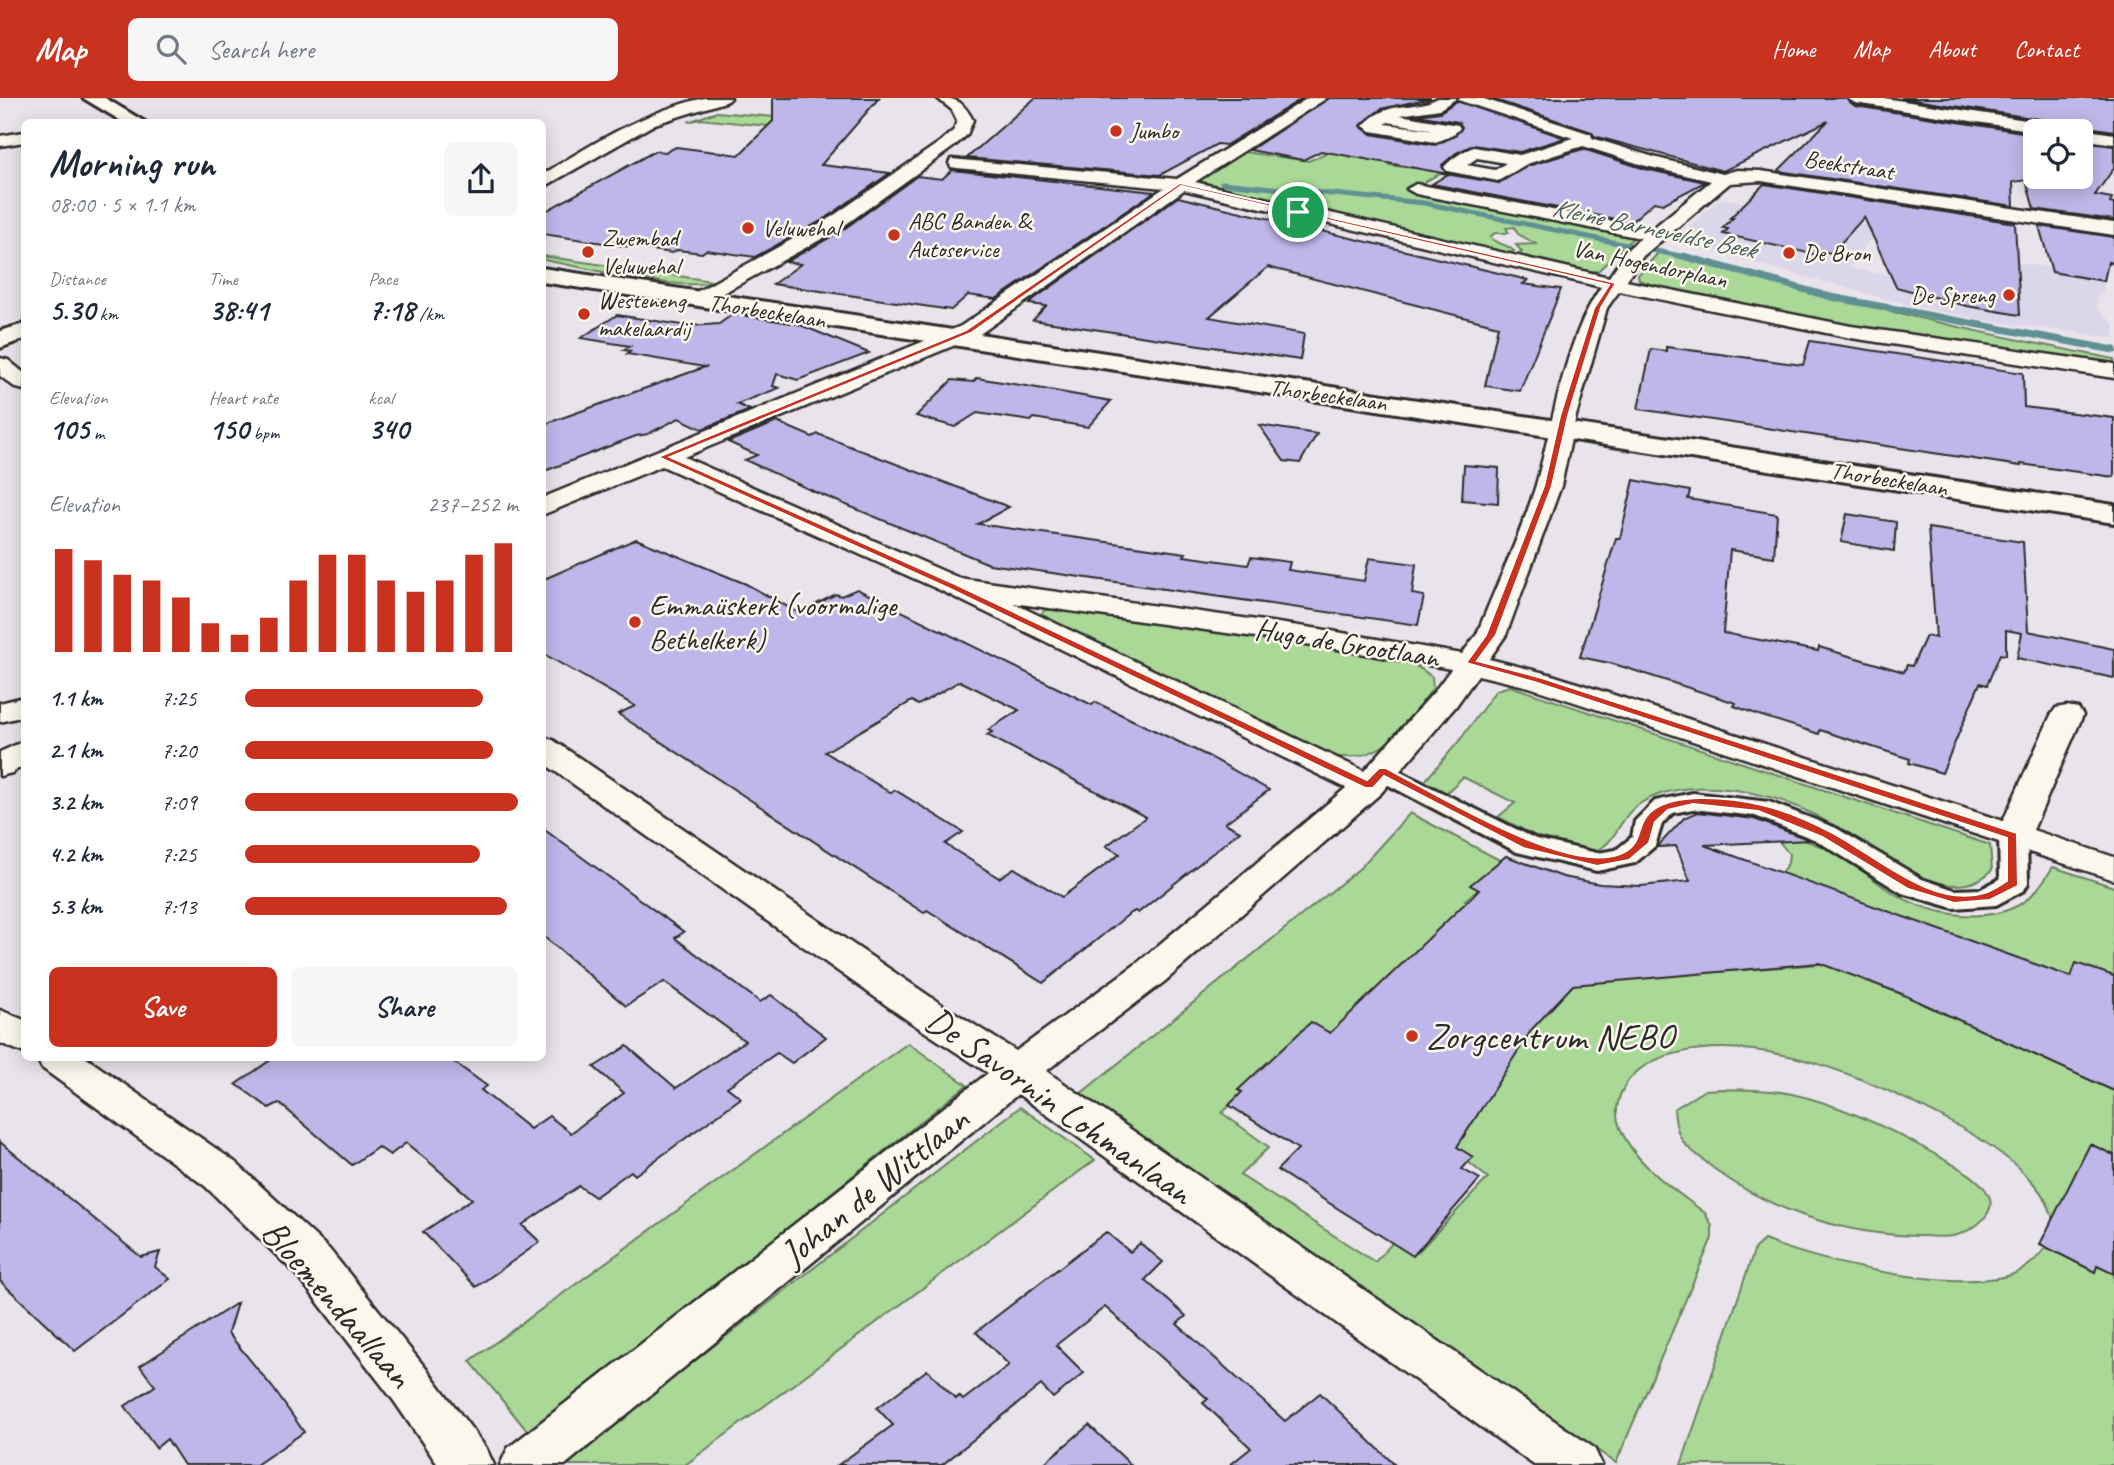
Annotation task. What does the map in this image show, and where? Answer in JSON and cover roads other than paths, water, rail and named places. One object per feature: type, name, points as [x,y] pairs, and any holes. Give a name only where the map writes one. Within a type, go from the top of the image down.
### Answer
[{"type":"main road","points":[[92,98],[124,119]]},
{"type":"main road","name":"Thorbeckelaan","points":[[546,276],[950,340],[1561,429],[2114,514]]},
{"type":"main road","points":[[0,333],[21,330]]},
{"type":"main road","points":[[0,341],[21,330]]},
{"type":"street","points":[[546,180],[631,127],[688,101],[723,98]]},
{"type":"street","points":[[696,300],[831,226],[936,153],[961,132],[965,120],[958,107],[945,98]]},
{"type":"street","points":[[546,505],[969,331],[1180,184],[1320,98]]},
{"type":"street","points":[[1386,117],[1396,110],[1435,107],[1449,98]]},
{"type":"street","name":"Beekstraat","points":[[1466,98],[1651,162],[1724,179],[1737,175],[1761,176],[2114,229]]},
{"type":"street","points":[[1856,98],[2023,124]]},
{"type":"street","points":[[2093,136],[2114,139]]},
{"type":"street","points":[[0,141],[21,138]]},
{"type":"street","points":[[1521,160],[1582,138]]},
{"type":"street","points":[[1510,142],[1554,150]]},
{"type":"street","name":"Van Hogendorplaan","points":[[957,163],[1180,184],[1613,284],[1851,332],[2114,371]]},
{"type":"street","name":"Johan de Wittlaan","points":[[526,1465],[1017,1072],[1150,973],[1349,805],[1376,778],[1445,699],[1491,635],[1548,486],[1561,429],[1597,308],[1648,241],[1724,179]]},
{"type":"street","points":[[1416,189],[1648,241]]},
{"type":"street","points":[[0,365],[21,381]]},
{"type":"street","name":"Hugo de Grootlaan","points":[[662,457],[1376,778]]},
{"type":"street","name":"Hugo de Grootlaan","points":[[952,586],[1395,649],[1471,663],[1538,680],[2114,869]]},
{"type":"street","points":[[0,713],[21,707]]},
{"type":"street","points":[[1376,778],[1527,846],[1597,862],[1625,857],[1645,841],[1649,821],[1664,807],[1693,800],[1760,808],[1826,834],[1912,886],[1954,899],[1986,898],[2014,883],[2012,836],[2067,715]]},
{"type":"street","name":"De Savornin Lohmanlaan","points":[[546,750],[924,1012],[1017,1072],[1576,1465]]},
{"type":"street","points":[[0,766],[21,753]]},
{"type":"street","points":[[0,1024],[21,1037]]},
{"type":"street","name":"Bloemendaallaan","points":[[62,1061],[220,1174],[313,1262],[411,1386],[468,1465]]},
{"type":"waterway","name":"Kleine Barneveldse Beek","points":[[1222,183],[1424,203],[1690,258]]},
{"type":"waterway","name":"Kleine Barneveldse Beek","points":[[1684,256],[1831,297],[2114,350]]},
{"type":"place","name":"Jumbo","points":[[1116,131]]},
{"type":"place","name":"Veluwehal","points":[[748,228]]},
{"type":"place","name":"ABC Banden & Autoservice","points":[[894,235]]},
{"type":"place","name":"Zwembad Veluwehal","points":[[588,252]]},
{"type":"place","name":"De Bron","points":[[1789,253]]},
{"type":"place","name":"De Spreng","points":[[2009,295]]},
{"type":"place","name":"Westeneng makelaardij","points":[[584,314]]},
{"type":"place","name":"Emmaüskerk (voormalige Bethelkerk)","points":[[635,622]]},
{"type":"place","name":"Zorgcentrum NEBO","points":[[1412,1036]]}]
